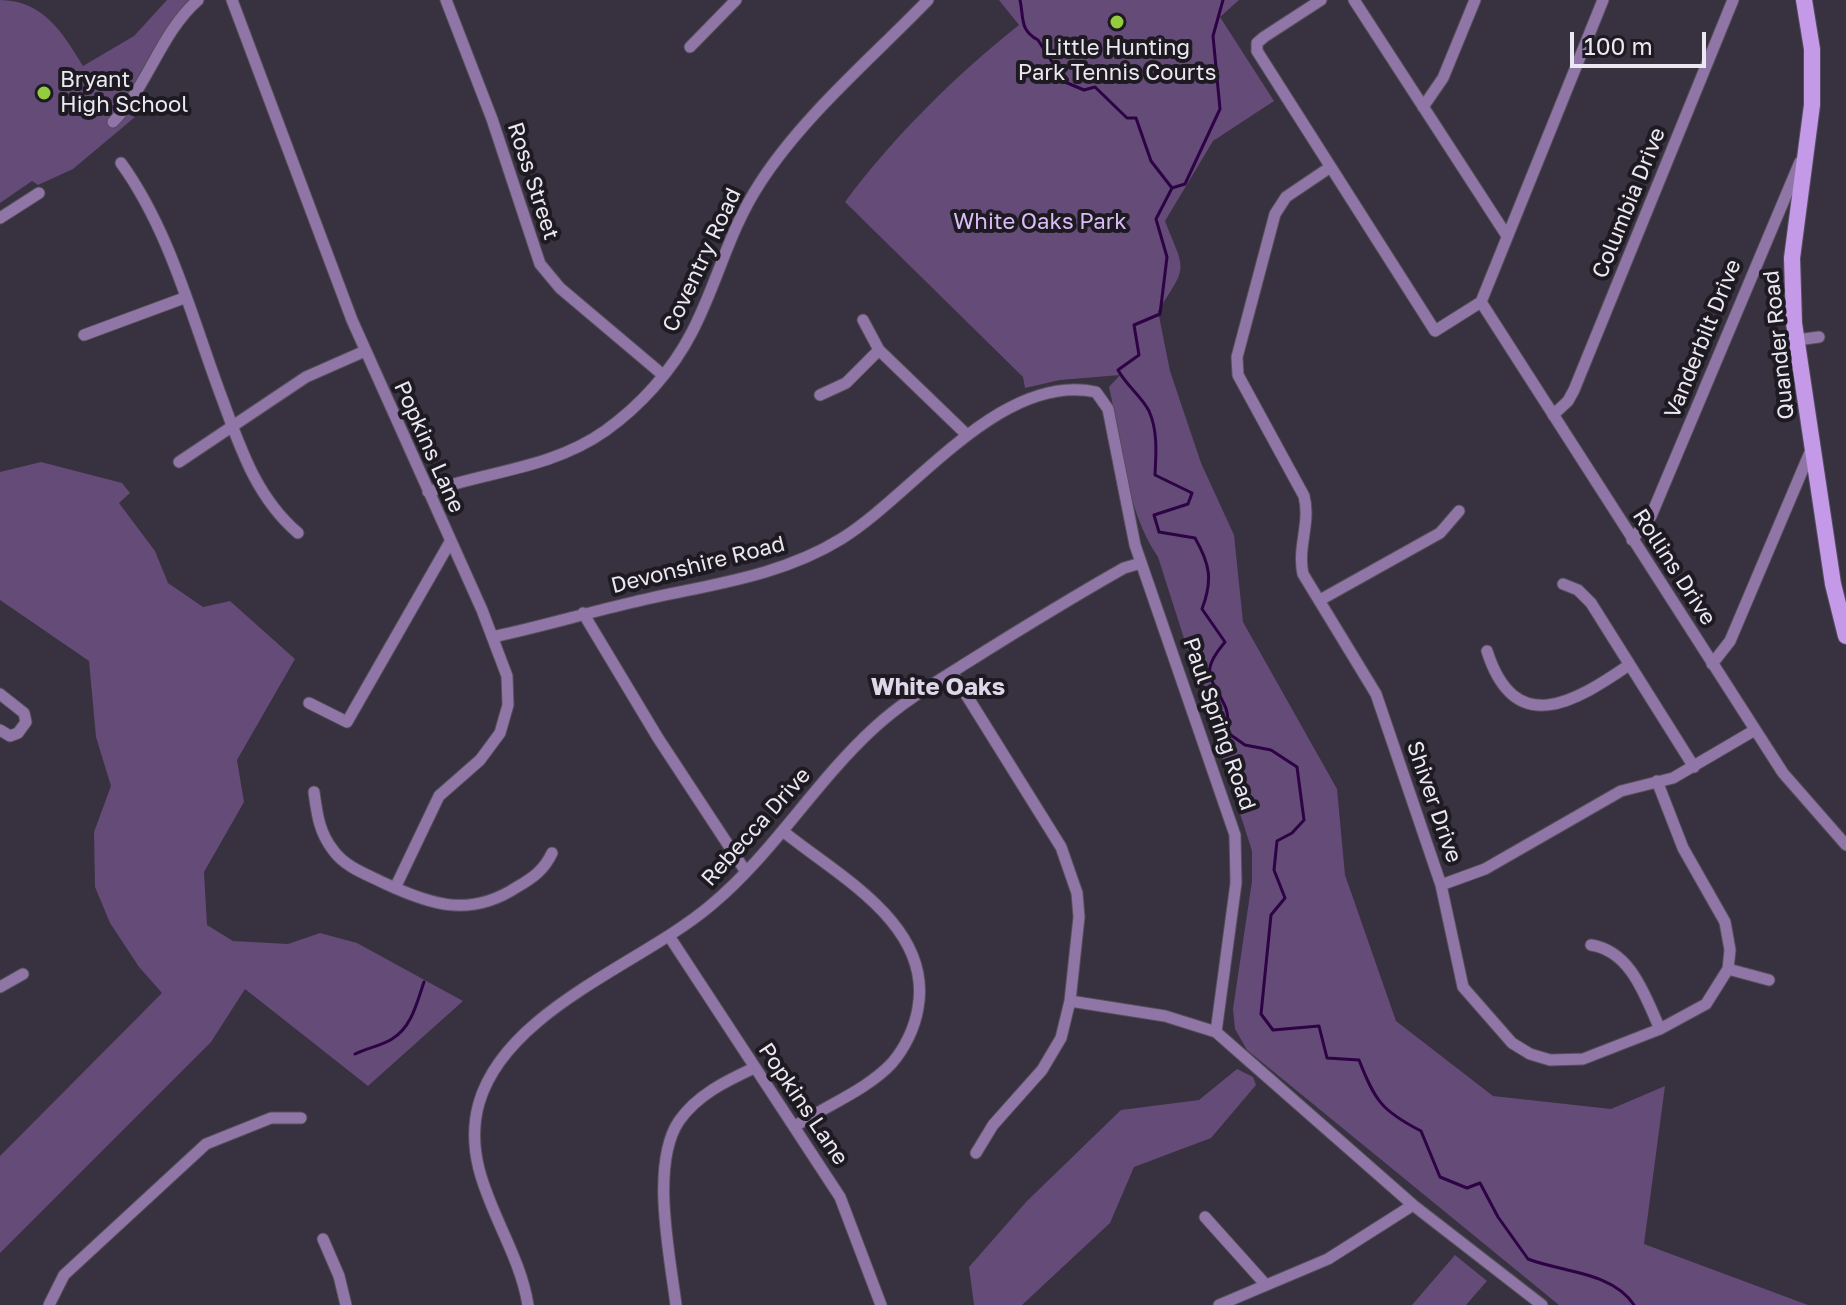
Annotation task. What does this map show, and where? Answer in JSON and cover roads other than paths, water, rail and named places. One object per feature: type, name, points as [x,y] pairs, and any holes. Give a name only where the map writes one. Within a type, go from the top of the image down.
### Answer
[{"type":"street","points":[[113,122],[139,91],[178,22],[198,0]]},
{"type":"street","name":"Popkins Lane","points":[[232,0],[365,351],[492,637],[508,685],[503,726],[480,760],[439,796],[395,888]]},
{"type":"street","name":"Ross Street","points":[[446,0],[497,134],[540,264],[560,288],[663,375]]},
{"type":"street","points":[[690,47],[736,0]]},
{"type":"street","name":"Coventry Road","points":[[428,492],[540,463],[574,449],[625,416],[663,375],[692,332],[728,241],[761,180],[797,135],[928,0]]},
{"type":"street","points":[[1321,0],[1257,43],[1257,51],[1435,331],[1481,302],[1603,0]]},
{"type":"street","points":[[1354,0],[1507,236]]},
{"type":"street","points":[[1423,107],[1443,78],[1475,0]]},
{"type":"street","name":"Columbia Drive","points":[[1553,415],[1574,390],[1733,0]]},
{"type":"street","name":"Quander Road","points":[[1804,0],[1813,73],[1792,258],[1797,340],[1837,603],[1846,636]]},
{"type":"street","name":"Vanderbilt Drive","points":[[1632,540],[1651,516],[1805,150]]},
{"type":"street","points":[[121,163],[148,202],[257,485],[283,520],[298,533]]},
{"type":"street","name":"Shiver Drive","points":[[1329,168],[1286,197],[1275,214],[1237,362],[1241,383],[1304,496],[1307,518],[1301,565],[1376,694],[1441,885],[1463,987],[1516,1046],[1538,1057],[1575,1061],[1660,1029],[1706,1004],[1728,969]]},
{"type":"street","points":[[0,218],[39,193]]},
{"type":"street","points":[[84,335],[184,298]]},
{"type":"street","name":"Rollins Drive","points":[[1481,302],[1755,730],[1798,792],[1846,845]]},
{"type":"street","points":[[863,320],[879,350],[966,434]]},
{"type":"street","points":[[1797,340],[1819,337]]},
{"type":"street","points":[[820,395],[846,383],[879,350]]},
{"type":"street","points":[[179,462],[306,377],[365,351]]},
{"type":"street","name":"Devonshire Road","points":[[492,637],[583,613],[750,577],[817,553],[869,520],[966,434],[1002,411],[1033,399],[1078,391],[1091,391],[1102,397]]},
{"type":"street","name":"Paul Spring Road","points":[[1102,397],[1108,409],[1127,516],[1141,563],[1235,835],[1236,883],[1216,1032]]},
{"type":"street","points":[[1712,664],[1730,641],[1812,449]]},
{"type":"street","points":[[1320,600],[1440,533],[1459,511]]},
{"type":"street","points":[[309,703],[347,722],[450,542]]},
{"type":"street","name":"Rebecca Drive","points":[[528,1305],[478,1170],[474,1136],[481,1096],[506,1053],[529,1031],[708,908],[784,832],[871,731],[904,702],[1090,588],[1141,563]]},
{"type":"street","points":[[1563,584],[1588,600],[1694,767]]},
{"type":"street","points":[[583,613],[658,738],[746,872]]},
{"type":"street","points":[[1487,651],[1499,683],[1516,698],[1542,705],[1570,702],[1629,665]]},
{"type":"street","points":[[952,672],[1049,824],[1070,870],[1079,917],[1070,1001],[1053,1054],[993,1125],[976,1153]]},
{"type":"street","points":[[0,694],[24,713],[26,722],[18,733],[10,736],[0,730]]},
{"type":"street","points":[[1441,885],[1485,869],[1621,791],[1673,778],[1755,730]]},
{"type":"street","points":[[1657,781],[1683,848],[1723,914],[1729,936],[1728,969],[1769,980]]},
{"type":"street","points":[[314,792],[318,822],[333,851],[353,868],[440,906],[481,905],[505,895],[535,876],[552,853]]},
{"type":"street","points":[[784,832],[844,878],[890,920],[911,950],[920,982],[914,1025],[891,1063],[876,1077],[794,1127]]},
{"type":"street","name":"Popkins Lane","points":[[669,936],[844,1205],[881,1305]]},
{"type":"street","points":[[1591,945],[1607,949],[1625,965],[1642,990],[1660,1029]]},
{"type":"street","points":[[0,987],[23,974]]},
{"type":"street","points":[[1070,1001],[1165,1016],[1216,1032],[1413,1205],[1542,1305]]},
{"type":"street","points":[[676,1305],[665,1198],[669,1142],[680,1120],[693,1105],[713,1090],[754,1068]]},
{"type":"street","points":[[49,1305],[64,1275],[206,1144],[271,1118],[301,1118]]},
{"type":"street","points":[[1219,1305],[1328,1259],[1413,1205]]},
{"type":"street","points":[[1205,1217],[1266,1285]]},
{"type":"street","points":[[323,1239],[339,1276],[346,1305]]},
{"type":"waterway","points":[[1020,0],[1025,27],[1038,40],[1065,82],[1084,90],[1095,87],[1127,118],[1136,118],[1151,161],[1172,188]]},
{"type":"waterway","points":[[1223,0],[1213,36],[1220,109],[1185,184],[1172,188],[1156,219],[1167,257],[1160,314],[1134,325],[1139,355],[1118,370],[1146,406],[1152,419],[1156,443],[1155,475],[1192,493],[1188,504],[1154,515],[1159,532],[1195,538],[1204,556],[1209,581],[1202,609],[1225,642],[1212,661],[1210,674],[1226,709],[1228,733],[1245,745],[1271,750],[1297,767],[1304,820],[1292,833],[1277,841],[1274,870],[1285,898],[1271,915],[1261,1014],[1273,1030],[1319,1026],[1327,1058],[1359,1060],[1381,1103],[1388,1111],[1421,1131],[1440,1177],[1467,1188],[1480,1183],[1498,1217],[1528,1259],[1600,1279],[1625,1294],[1634,1305]]},
{"type":"waterway","points":[[355,1054],[399,1034],[413,1014],[424,982]]},
{"type":"place","name":"Little Hunting Park Tennis Courts","points":[[1117,22]]},
{"type":"place","name":"Bryant High School","points":[[44,93]]},
{"type":"district","name":"White Oaks","points":[[938,687]]},
{"type":"park label","name":"White Oaks Park","points":[[1040,222]]}]
